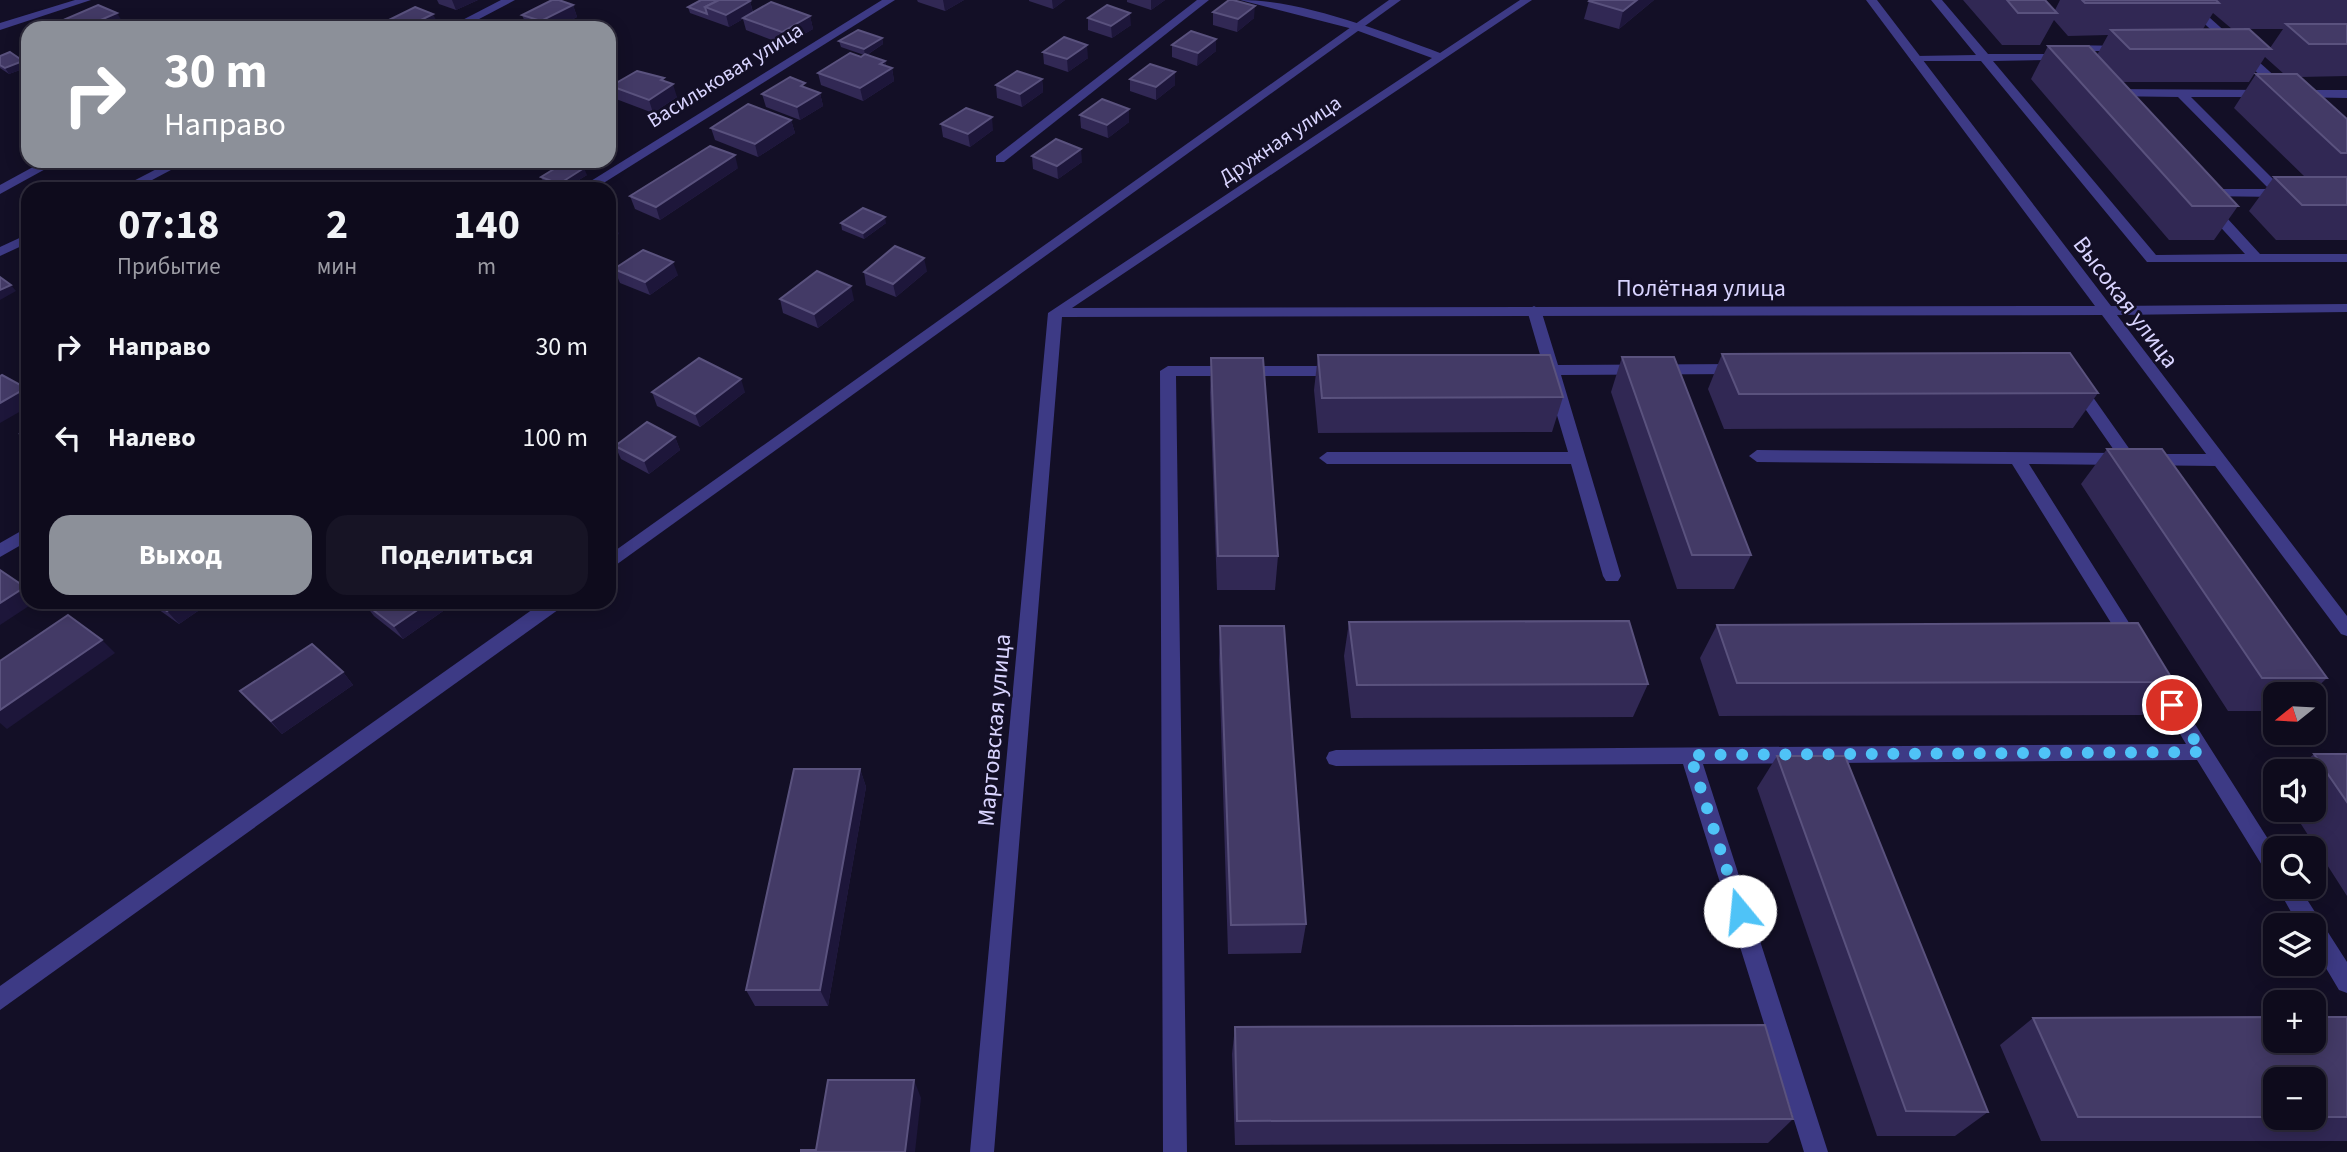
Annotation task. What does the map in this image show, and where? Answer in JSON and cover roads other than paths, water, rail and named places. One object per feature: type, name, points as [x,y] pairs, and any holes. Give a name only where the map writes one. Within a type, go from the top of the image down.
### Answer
[{"type":"street","points":[[0,27],[86,0]]},
{"type":"street","points":[[467,21],[510,0]]},
{"type":"street","name":"Васильковая улица","points":[[596,182],[890,0]]},
{"type":"street","points":[[1000,159],[1204,0]]},
{"type":"street","points":[[1245,0],[1357,26],[1440,57]]},
{"type":"street","points":[[616,559],[1396,0]]},
{"type":"street","name":"Дружная улица","points":[[1055,313],[1527,0]]},
{"type":"street","name":"Высокая улица","points":[[1871,0],[2347,629]]},
{"type":"street","points":[[1936,0],[2151,259],[2347,258]]},
{"type":"street","points":[[2184,0],[2307,111]]},
{"type":"street","points":[[1915,59],[2048,57],[2067,48],[2132,48]]},
{"type":"street","points":[[2211,48],[2237,48]]},
{"type":"street","points":[[2107,93],[2347,94]]},
{"type":"street","points":[[2181,93],[2280,193],[2197,194],[2256,258]]},
{"type":"street","points":[[0,190],[41,168]]},
{"type":"street","points":[[139,182],[167,168]]},
{"type":"street","points":[[0,252],[21,242]]},
{"type":"street","name":"Полётная улица","points":[[1055,313],[1534,310],[2105,312],[2347,308]]},
{"type":"street","points":[[1534,310],[1612,576]]},
{"type":"street","name":"Мартовская улица","points":[[982,1152],[1055,313]]},
{"type":"street","points":[[1510,370],[1749,369]]},
{"type":"street","points":[[1175,1152],[1168,371],[1357,370]]},
{"type":"street","points":[[2068,374],[2128,459]]},
{"type":"street","points":[[1757,456],[2217,460]]},
{"type":"street","points":[[1327,458],[1577,458]]},
{"type":"street","points":[[2017,458],[2263,849]]},
{"type":"street","points":[[0,551],[21,538]]},
{"type":"street","points":[[0,999],[546,609]]},
{"type":"street","points":[[1336,758],[2202,752]]},
{"type":"street","points":[[1690,755],[1816,1152]]},
{"type":"street","points":[[2326,949],[2347,982]]}]
